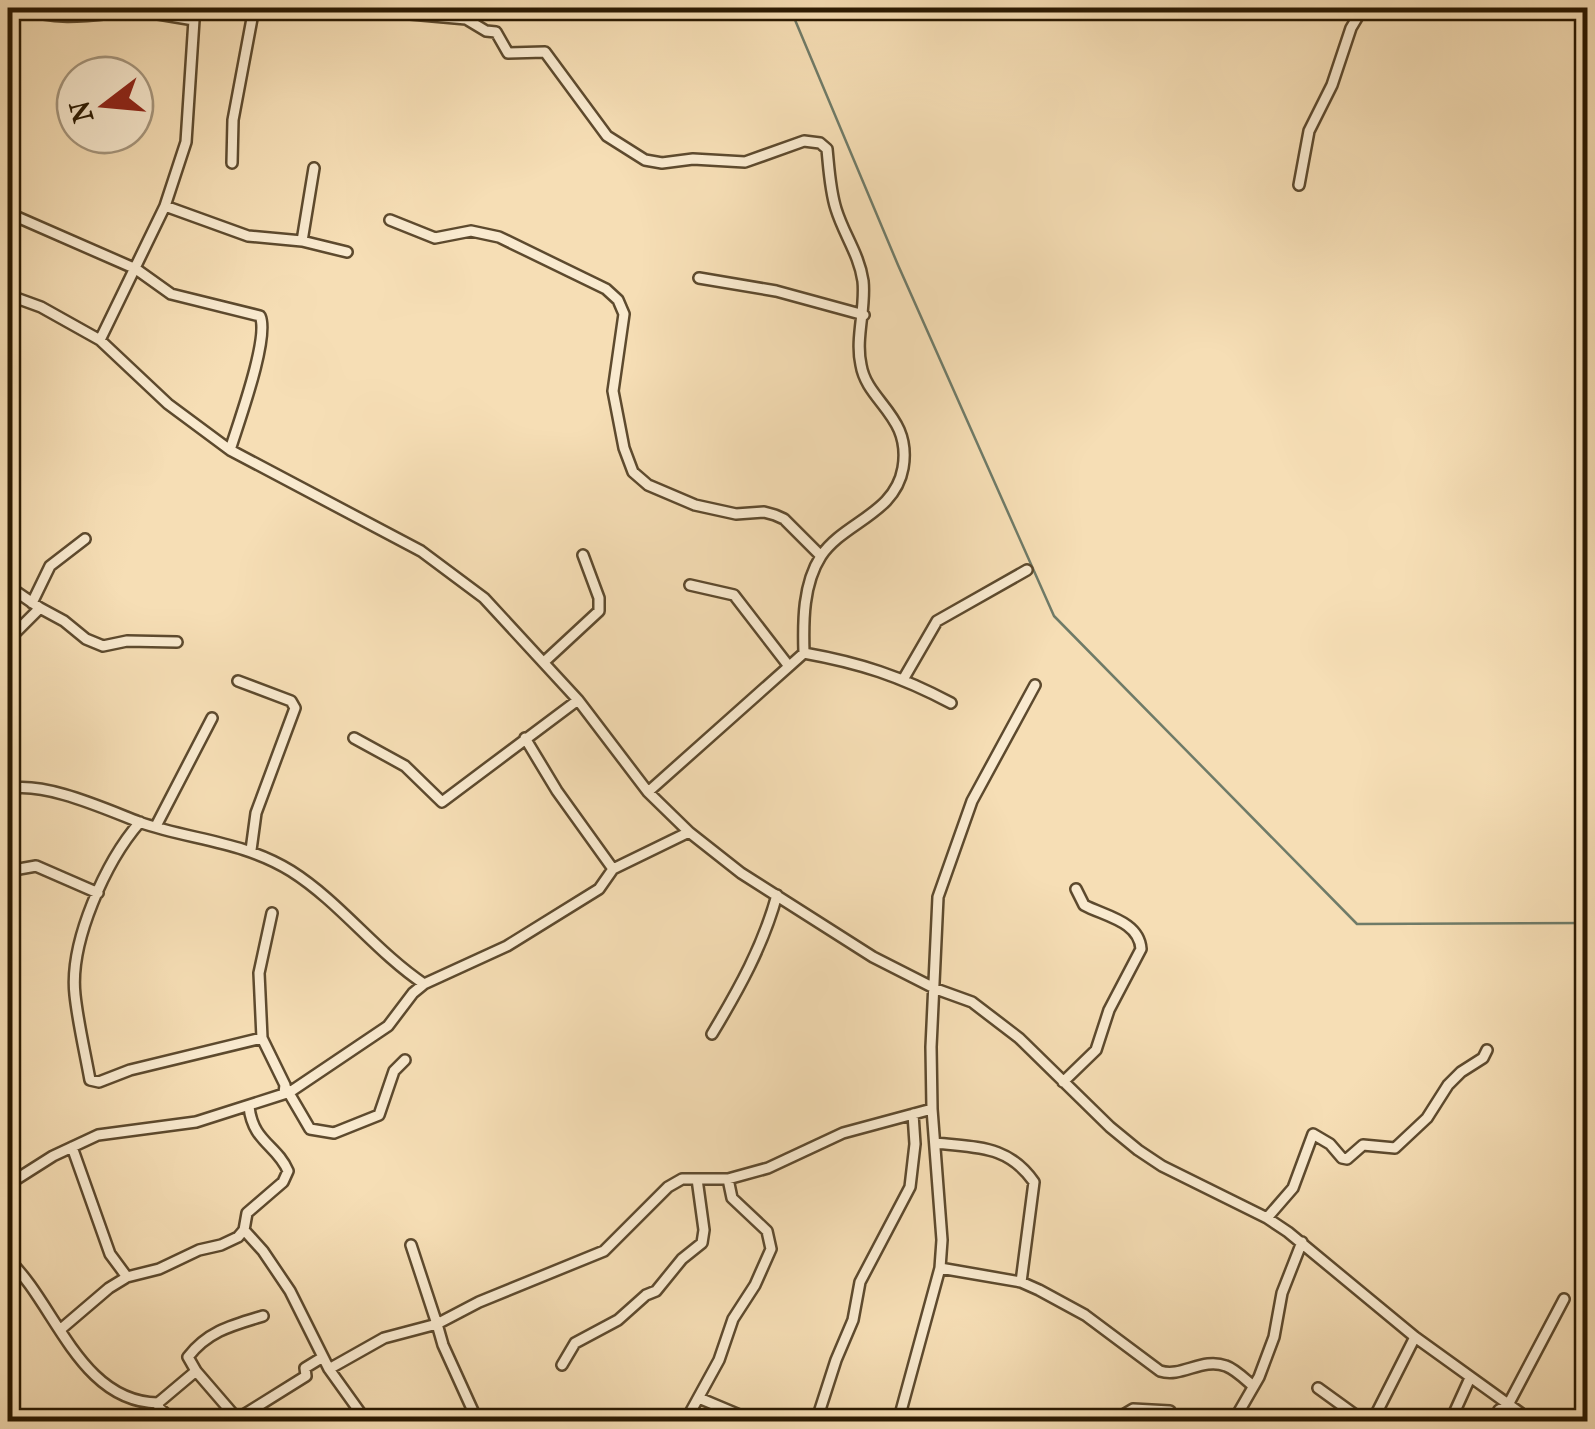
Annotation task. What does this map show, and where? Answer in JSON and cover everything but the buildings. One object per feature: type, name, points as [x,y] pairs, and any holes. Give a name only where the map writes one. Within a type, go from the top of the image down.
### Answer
[{"type":"street","points":[[24,8],[64,17],[143,9],[194,20]]},
{"type":"street","points":[[100,340],[165,206],[186,142],[198,8]]},
{"type":"street","points":[[232,163],[233,120],[254,8]]},
{"type":"street","points":[[342,8],[466,19],[486,31],[496,32],[508,53],[545,52],[607,136],[645,160],[744,162],[804,141],[824,145],[837,211],[859,260],[864,316],[860,365],[868,383],[895,417],[904,461],[902,475],[885,503],[821,556],[806,594],[804,653]]},
{"type":"street","points":[[1298,185],[1309,132],[1332,86],[1351,28],[1364,8]]},
{"type":"street","points":[[302,241],[314,168]]},
{"type":"street","points":[[165,206],[248,236],[302,241],[347,252]]},
{"type":"street","points":[[8,213],[136,269],[171,294],[251,312],[262,320],[256,361],[230,450]]},
{"type":"street","points":[[390,220],[435,238],[470,231],[499,237],[606,289],[618,300],[624,314],[613,390],[633,472],[648,486],[695,505],[736,514],[764,512],[784,519],[821,556]]},
{"type":"street","points":[[699,278],[776,292],[864,316]]},
{"type":"street","points":[[8,294],[100,340],[168,404],[230,450],[421,551],[484,598],[578,700],[648,792],[741,873],[874,956],[936,989],[972,1002],[998,1020],[1110,1127],[1162,1166],[1267,1218],[1302,1242],[1415,1338],[1532,1422]]},
{"type":"street","points":[[8,640],[36,606],[50,566],[85,540]]},
{"type":"street","points":[[544,662],[600,611],[583,556]]},
{"type":"street","points":[[904,678],[938,621],[1027,570]]},
{"type":"street","points":[[8,586],[94,643],[177,642]]},
{"type":"street","points":[[690,586],[734,595],[788,665]]},
{"type":"street","points":[[648,792],[804,653],[854,662],[904,678],[951,703]]},
{"type":"street","points":[[238,680],[291,701],[295,708],[256,813],[251,850]]},
{"type":"street","points":[[917,1422],[899,1419],[940,1268],[931,1047],[938,897],[972,802],[1035,686]]},
{"type":"street","points":[[354,738],[405,766],[442,802],[578,700]]},
{"type":"street","points":[[156,826],[212,718]]},
{"type":"street","points":[[525,738],[613,869]]},
{"type":"street","points":[[10,787],[117,810],[140,822],[251,850],[291,871],[322,895],[392,962],[424,984]]},
{"type":"street","points":[[140,822],[125,840],[98,893],[76,958],[74,992],[92,1082],[262,1038]]},
{"type":"street","points":[[9,1182],[98,1135],[196,1122],[249,1107],[286,1090],[388,1026],[413,992],[424,984],[507,946],[599,889],[613,869],[690,832]]},
{"type":"street","points":[[8,871],[36,866],[98,893]]},
{"type":"street","points":[[1063,1082],[1096,1050],[1109,1010],[1141,948],[1136,933],[1084,904],[1076,889]]},
{"type":"street","points":[[712,1034],[746,976],[768,929],[778,895]]},
{"type":"street","points":[[272,914],[259,973],[262,1038],[286,1090],[310,1128],[334,1133],[379,1115],[394,1071],[405,1060]]},
{"type":"street","points":[[1267,1218],[1293,1188],[1314,1134],[1347,1159],[1363,1144],[1395,1148],[1427,1118],[1448,1084],[1483,1058],[1487,1050]]},
{"type":"street","points":[[8,1093],[8,1107]]},
{"type":"street","points":[[61,1328],[128,1277],[221,1245],[244,1230],[248,1213],[283,1182],[288,1171],[285,1162],[259,1138],[250,1120],[249,1107]]},
{"type":"street","points":[[328,1368],[384,1338],[437,1324],[478,1302],[604,1251],[668,1186],[682,1179],[728,1179],[768,1168],[843,1133],[932,1109]]},
{"type":"street","points":[[816,1422],[853,1320],[860,1282],[910,1187],[914,1114]]},
{"type":"street","points":[[936,1143],[998,1151],[1016,1158],[1034,1182],[1020,1282]]},
{"type":"street","points":[[72,1147],[110,1254],[128,1277]]},
{"type":"street","points":[[562,1364],[575,1343],[618,1320],[656,1291],[702,1243],[704,1230],[697,1179]]},
{"type":"street","points":[[685,1422],[719,1360],[733,1319],[771,1248],[767,1231],[732,1198],[728,1179]]},
{"type":"street","points":[[244,1230],[263,1251],[299,1306],[328,1368],[367,1422]]},
{"type":"street","points":[[1233,1422],[1254,1386],[1274,1337],[1282,1293],[1302,1242]]},
{"type":"street","points":[[411,1244],[442,1345],[478,1422]]},
{"type":"street","points":[[8,1258],[93,1376],[119,1393],[144,1403],[158,1403],[196,1371]]},
{"type":"street","points":[[940,1268],[1020,1282],[1085,1315],[1160,1372],[1171,1375],[1202,1364],[1226,1366],[1254,1386]]},
{"type":"street","points":[[1493,1422],[1499,1410],[1508,1405],[1564,1299]]},
{"type":"street","points":[[262,1316],[220,1329],[188,1356],[196,1371],[239,1420],[306,1376],[305,1368],[323,1357]]},
{"type":"street","points":[[1318,1388],[1368,1422],[1415,1338]]},
{"type":"street","points":[[1450,1422],[1470,1378]]},
{"type":"street","points":[[699,1398],[756,1422]]},
{"type":"street","points":[[158,1403],[175,1422]]},
{"type":"street","points":[[1103,1422],[1133,1409],[1170,1412]]},
{"type":"waterway","points":[[790,8],[898,265],[1054,616],[1357,924],[1588,923]]}]
